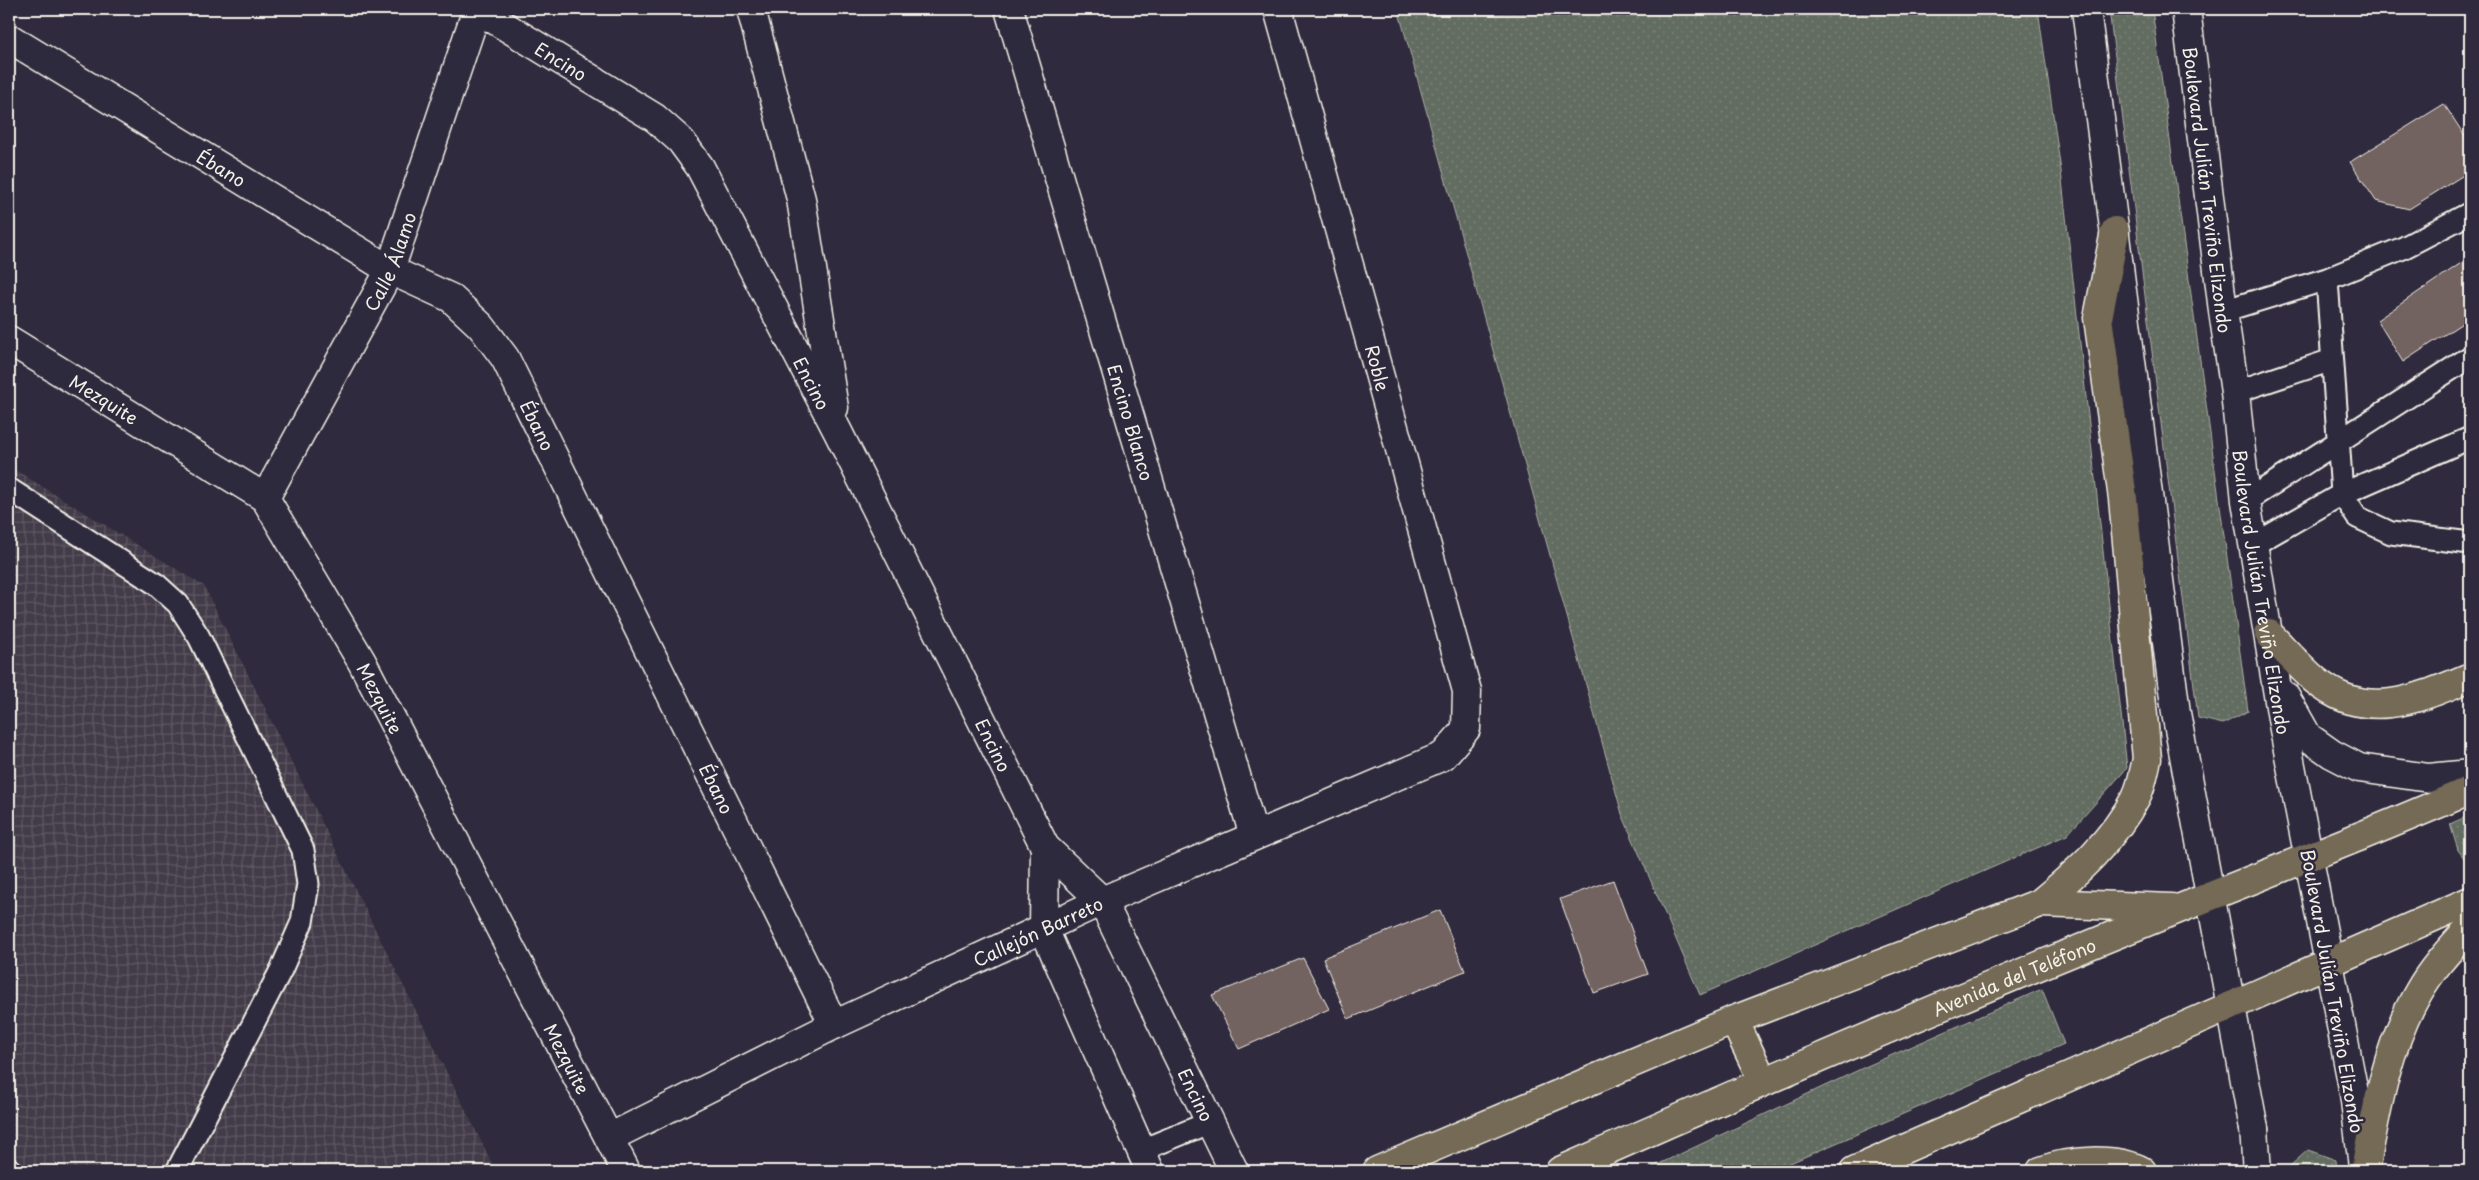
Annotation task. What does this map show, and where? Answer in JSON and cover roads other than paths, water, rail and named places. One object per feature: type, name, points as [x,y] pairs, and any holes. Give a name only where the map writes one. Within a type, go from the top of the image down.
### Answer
[{"type":"main road","points":[[1377,1171],[1734,1020],[2040,903],[2078,872],[2110,836],[2137,795],[2148,760],[2123,499],[2098,318],[2115,231]]},
{"type":"main road","points":[[2269,634],[2316,681],[2344,697],[2370,705],[2396,704],[2425,696],[2470,676]]},
{"type":"main road","name":"Avenida del Teléfono","points":[[1560,1171],[1763,1081],[2210,896],[2309,858],[2470,790]]},
{"type":"main road","points":[[1854,1171],[2470,902]]},
{"type":"main road","points":[[2040,903],[2181,908]]},
{"type":"main road","points":[[2364,1171],[2376,1110],[2400,1030],[2418,992],[2444,954],[2470,927]]},
{"type":"main road","points":[[1734,1020],[1763,1081]]},
{"type":"main road","points":[[2041,1171],[2050,1167],[2094,1161],[2135,1167],[2142,1171]]},
{"type":"street","name":"Calle Álamo","points":[[265,498],[390,270],[477,9]]},
{"type":"street","name":"Encino","points":[[477,9],[654,118],[681,141],[700,167],[838,432],[1044,848],[1102,901],[1208,1123],[1234,1171]]},
{"type":"street","points":[[751,9],[801,200],[838,432]]},
{"type":"street","name":"Encino Blanco","points":[[1009,9],[1254,836]]},
{"type":"street","name":"Roble","points":[[1278,9],[1467,690],[1466,729]]},
{"type":"street","points":[[2086,9],[2176,714],[2254,1129],[2257,1171]]},
{"type":"street","name":"Boulevard Julián Treviño Elizondo","points":[[2186,9],[2223,311],[2235,392],[2246,501],[2276,681],[2354,1093],[2364,1171]]},
{"type":"street","name":"Ébano","points":[[9,38],[390,270],[451,298],[481,326],[505,358],[834,1025]]},
{"type":"street","name":"Mezquite","points":[[9,340],[265,498],[362,662],[626,1171]]},
{"type":"street","points":[[2276,681],[2308,737],[2332,754],[2359,768],[2429,778],[2470,774]]},
{"type":"street","name":"Callejón Barreto","points":[[609,1138],[834,1025],[1102,901],[1444,756],[1466,729]]},
{"type":"street","name":"Encino","points":[[1044,848],[1044,929],[1146,1160]]},
{"type":"lane","points":[[2223,311],[2327,279],[2403,248],[2470,213]]},
{"type":"lane","points":[[2327,279],[2342,494],[2356,517],[2391,532],[2470,543]]},
{"type":"lane","points":[[2246,501],[2470,357]]},
{"type":"lane","points":[[2235,392],[2332,360]]},
{"type":"lane","points":[[2253,545],[2342,494],[2470,438]]},
{"type":"lane","points":[[9,489],[149,579],[178,604],[199,636],[303,850],[308,884],[302,922],[281,970],[177,1171]]},
{"type":"lane","points":[[1146,1160],[1208,1123]]}]
